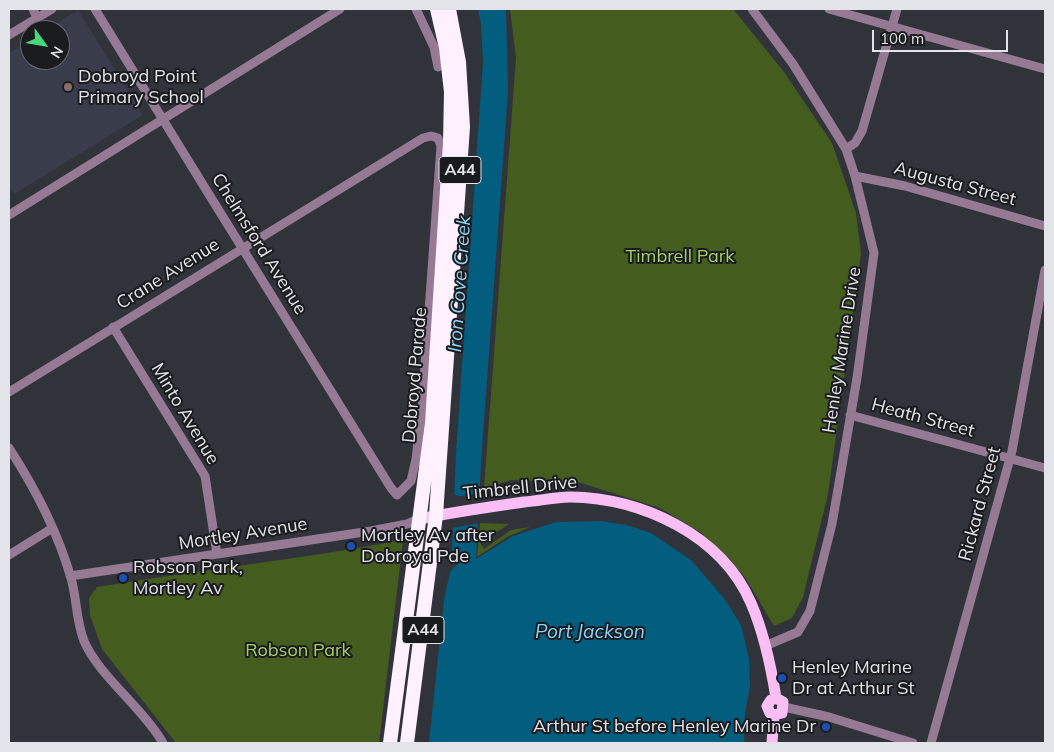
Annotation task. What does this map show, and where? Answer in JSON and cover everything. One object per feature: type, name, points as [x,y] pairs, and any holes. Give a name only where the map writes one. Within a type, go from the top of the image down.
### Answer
[{"type":"highway","name":"Dobroyd Parade","points":[[390,743],[412,588],[432,422],[450,143],[451,92],[446,48],[437,9]]},
{"type":"highway","name":"Dobroyd Parade","points":[[408,743],[442,514],[463,128],[459,62],[449,9]]},
{"type":"main road","name":"Timbrell Drive","points":[[419,519],[484,507],[568,497],[589,498],[632,507],[673,522],[711,549],[740,582],[763,635],[765,646]]},
{"type":"main road","points":[[765,646],[776,698],[783,702],[784,708],[782,713],[774,715]]},
{"type":"main road","points":[[774,715],[770,713],[768,706],[769,701],[776,698]]},
{"type":"main road","points":[[772,743],[774,715]]},
{"type":"street","points":[[33,9],[37,18]]},
{"type":"street","points":[[9,35],[52,9]]},
{"type":"street","name":"Chelmsford Avenue","points":[[95,9],[397,495]]},
{"type":"street","points":[[9,215],[340,9]]},
{"type":"street","points":[[416,9],[434,47],[438,67]]},
{"type":"street","name":"Henley Marine Drive","points":[[752,9],[793,64],[846,149],[855,176],[874,253],[832,524],[810,611],[798,632],[765,646]]},
{"type":"street","points":[[829,9],[1045,68]]},
{"type":"street","points":[[846,149],[859,138],[862,131],[897,9]]},
{"type":"street","name":"Dobroyd Parade","points":[[397,495],[411,481],[416,459],[423,398],[441,146],[438,138],[435,136],[423,138]]},
{"type":"street","name":"Crane Avenue","points":[[9,392],[242,247],[423,138]]},
{"type":"street","name":"Augusta Street","points":[[855,176],[905,186],[1045,226]]},
{"type":"street","name":"Rickard Street","points":[[931,743],[1010,458],[1045,270]]},
{"type":"street","name":"Minto Avenue","points":[[113,327],[205,476],[217,554]]},
{"type":"street","name":"Heath Street","points":[[850,415],[1045,468]]},
{"type":"street","points":[[9,448],[27,476],[70,576],[79,626],[92,655],[150,723],[163,743]]},
{"type":"street","name":"Mortley Avenue","points":[[70,576],[385,528],[419,519]]},
{"type":"street","points":[[9,555],[51,529]]},
{"type":"street","points":[[784,708],[829,717],[913,743]]},
{"type":"shaded area","name":"Dobroyd Point Primary School","points":[[78,10],[143,115],[14,194],[9,185],[9,53],[20,46],[20,70],[70,70],[70,20],[62,20]]},
{"type":"green space","name":"Timbrell Park","points":[[510,9],[733,9],[784,72],[832,143],[856,213],[861,253],[828,494],[803,597],[792,618],[774,626],[746,579],[729,558],[700,532],[660,508],[581,483],[511,480],[484,488],[516,58]]},
{"type":"green space","points":[[480,523],[509,524],[480,543],[484,549],[511,530],[530,527],[507,537],[477,557]]},
{"type":"green space","name":"Robson Park","points":[[403,540],[379,743],[176,743],[102,649],[90,615],[89,598],[97,587]]},
{"type":"water","name":"Port Jackson","points":[[478,9],[506,9],[508,92],[481,463],[476,559],[513,536],[556,522],[601,521],[626,525],[651,533],[691,560],[724,598],[741,625],[749,658],[750,686],[745,713],[744,743],[429,743],[444,600],[450,572],[459,562],[452,550],[456,453],[483,62],[481,24]]},
{"type":"pier","points":[[482,493],[480,523],[451,528],[452,495],[461,496]]},
{"type":"place","name":"Dobroyd Point Primary School","points":[[68,87]]},
{"type":"place","name":"Mortley Av after Dobroyd Pde","points":[[351,546]]},
{"type":"place","name":"Robson Park, Mortley Av","points":[[123,578]]},
{"type":"place","name":"Henley Marine Dr at Arthur St","points":[[782,678]]},
{"type":"place","name":"Arthur St before Henley Marine Dr","points":[[826,727]]},
{"type":"water label","name":"Iron Cove Creek","points":[[460,284]]}]
